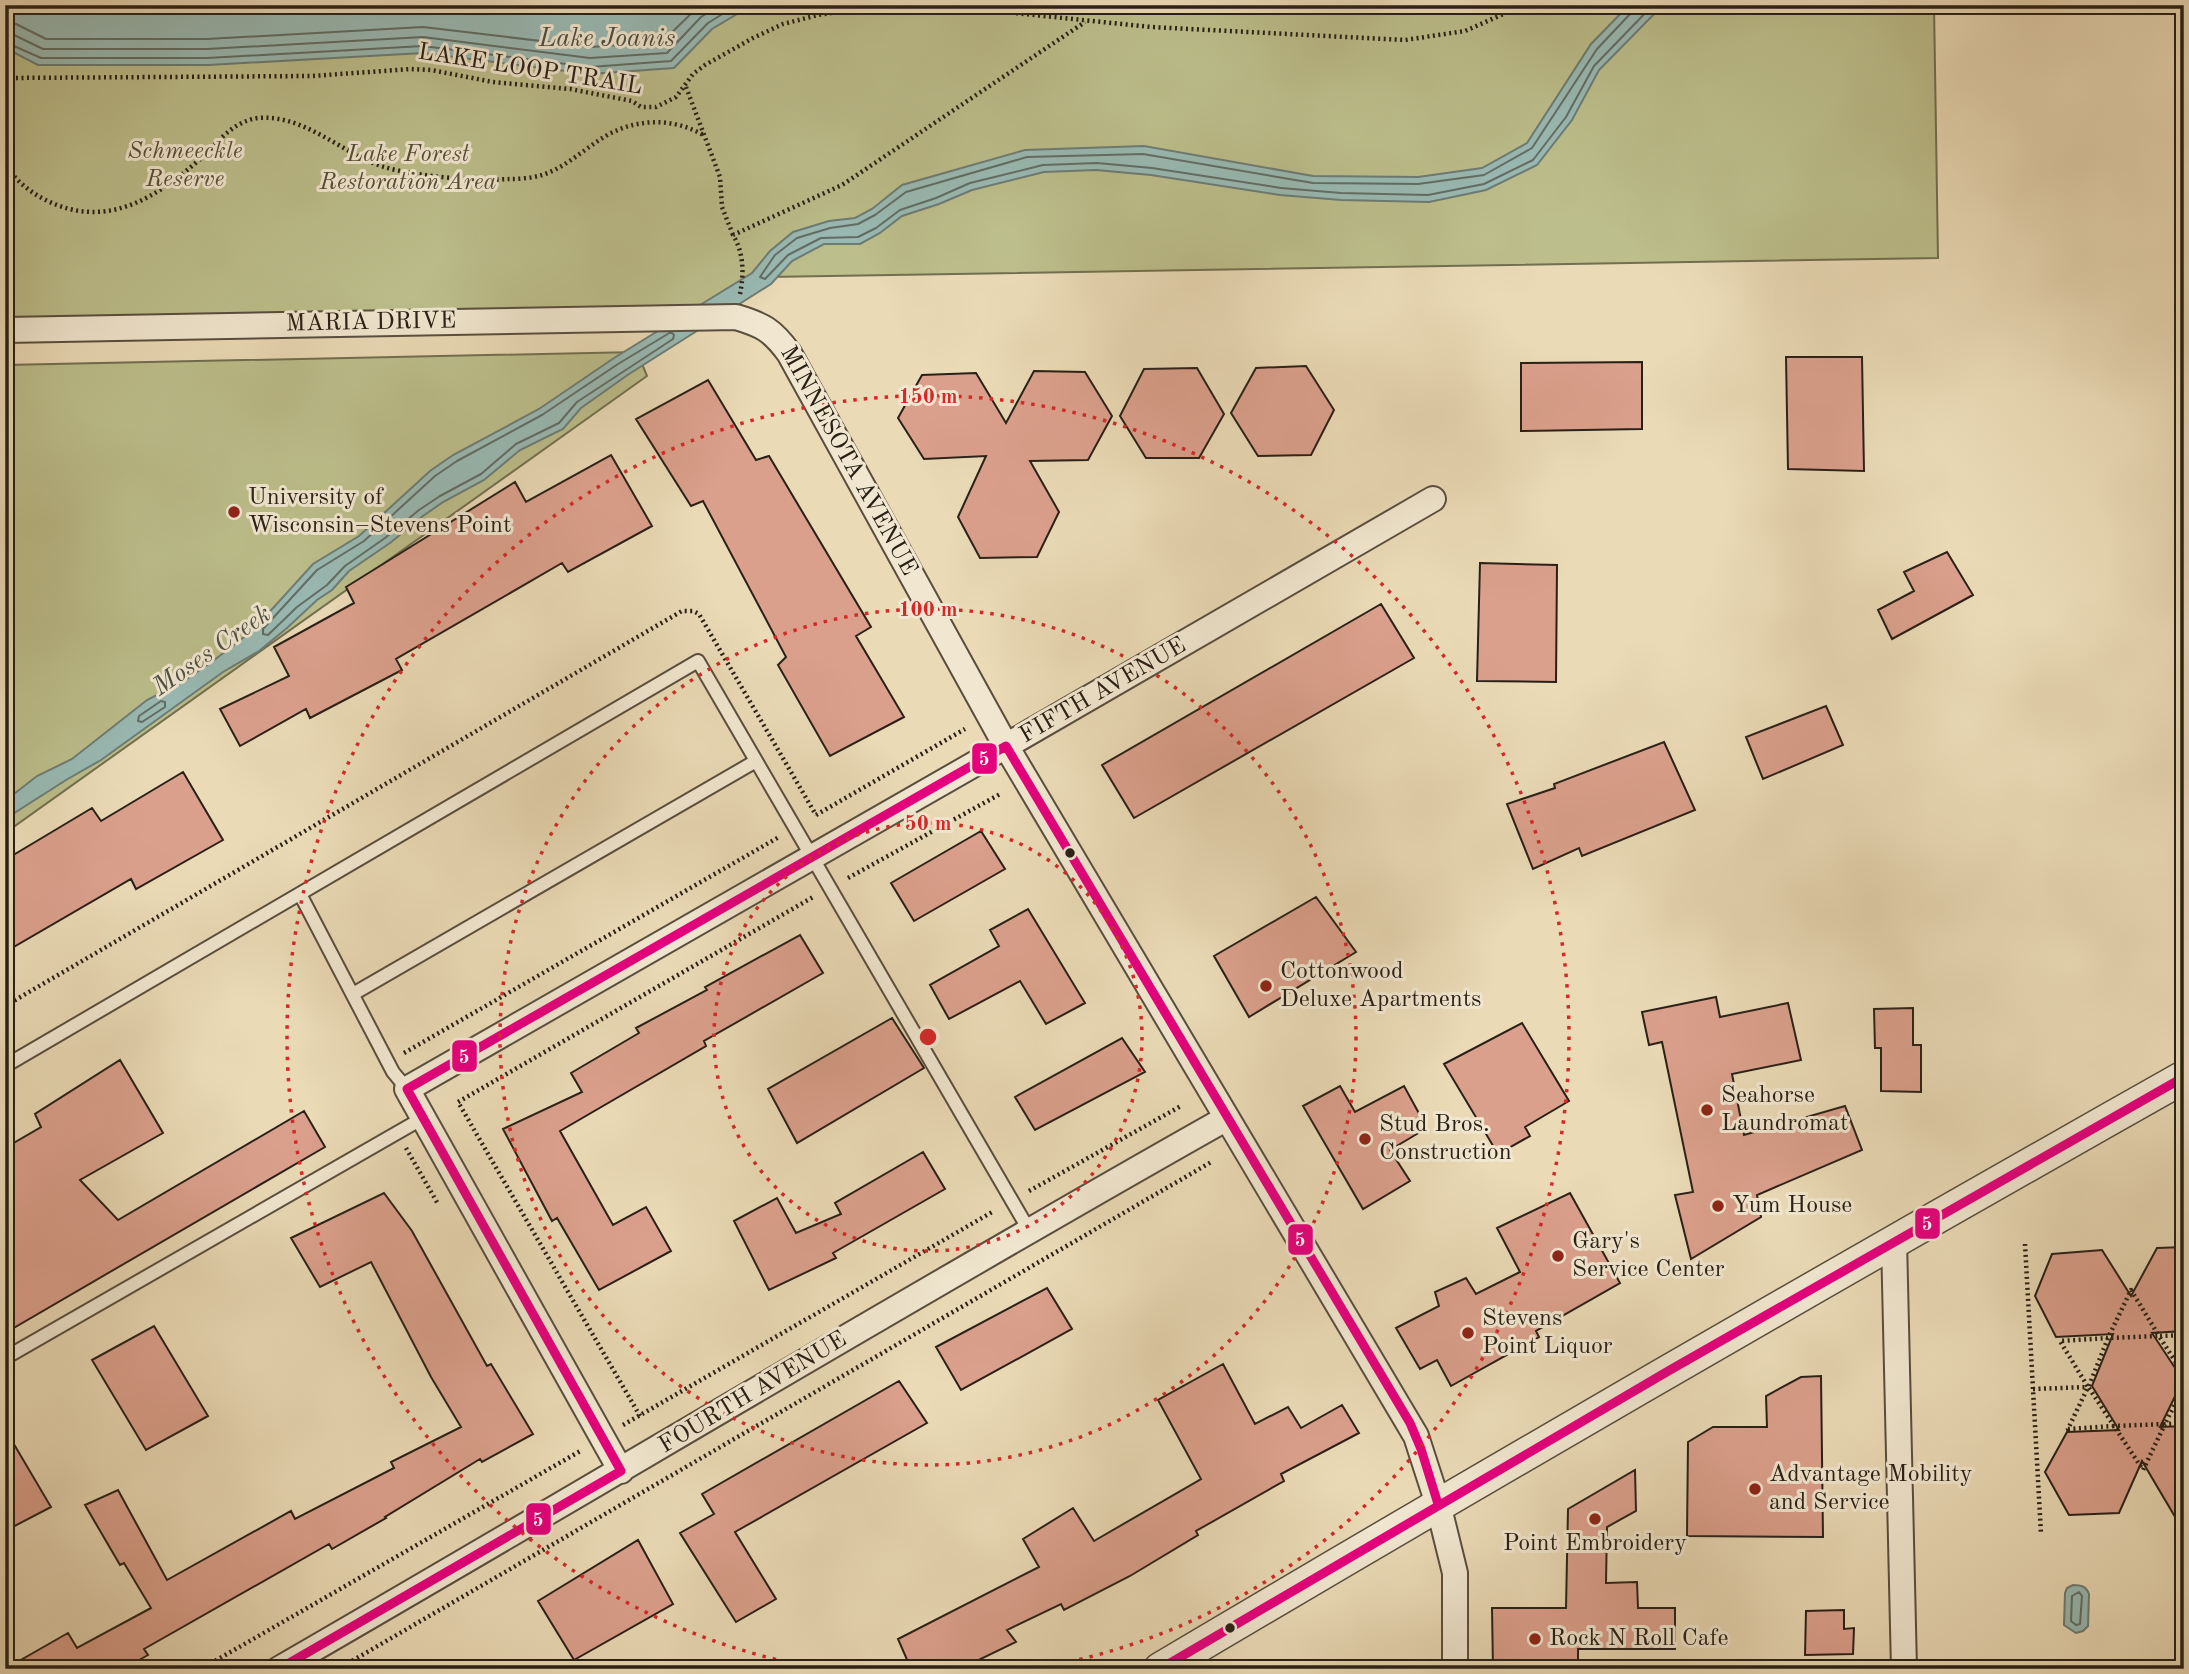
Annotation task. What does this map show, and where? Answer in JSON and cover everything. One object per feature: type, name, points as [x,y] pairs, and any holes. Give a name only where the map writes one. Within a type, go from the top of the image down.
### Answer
[{"type":"street","name":"MARIA DRIVE","points":[[5,330],[736,317]]},
{"type":"street","name":"MINNESOTA AVENUE","points":[[736,317],[761,324],[776,335],[789,353],[1006,747],[1410,1423],[1438,1504],[1455,1573],[1455,1669]]},
{"type":"street","name":"FIFTH AVENUE","points":[[407,1089],[1006,747],[1433,499]]},
{"type":"street","points":[[1160,1669],[1438,1504],[1894,1240],[2184,1077]]},
{"type":"street","points":[[407,1089],[621,1471]]},
{"type":"street","name":"FOURTH AVENUE","points":[[279,1669],[1029,1230],[1227,1118]]},
{"type":"street","points":[[1894,1240],[1904,1669]]},
{"type":"lane","points":[[5,1066],[698,662],[1029,1230]]},
{"type":"lane","points":[[353,994],[756,761]]},
{"type":"lane","points":[[300,894],[388,1062],[407,1089]]},
{"type":"lane","points":[[5,1358],[423,1118]]},
{"type":"path","name":"LAKE LOOP TRAIL","points":[[5,78],[312,76],[411,69],[431,70],[493,82],[570,89],[632,101],[641,107],[656,107],[676,97],[694,74],[723,52],[783,24],[857,9],[956,7],[1151,27],[1405,40],[1465,31],[1508,12],[1516,5]]},
{"type":"path","points":[[733,235],[842,186],[1085,22]]},
{"type":"path","points":[[686,87],[720,177],[722,207],[740,246],[744,277],[736,317]]},
{"type":"path","points":[[5,163],[10,173],[44,200],[75,212],[96,214],[117,211],[161,188],[198,161],[240,123],[253,119],[281,118],[295,123],[384,167],[482,180],[541,176],[559,168],[624,127],[645,123],[678,123],[705,136]]},
{"type":"path","points":[[388,1062],[965,729]]},
{"type":"path","points":[[640,1416],[458,1102],[830,888],[1002,793]]},
{"type":"path","points":[[201,1669],[1181,1106]]},
{"type":"path","points":[[338,1669],[1213,1161]]},
{"type":"path","points":[[2025,1244],[2040,1534]]},
{"type":"path","points":[[2184,1375],[2131,1290],[2068,1429],[2184,1423]]},
{"type":"path","points":[[2184,1335],[2060,1341],[2143,1469],[2184,1386]]},
{"type":"path","points":[[2033,1389],[2088,1387]]},
{"type":"green space","name":"Schmeeckle Reserve","points":[[5,5],[1934,5],[1938,258],[766,277],[755,281],[744,277],[736,317],[5,330]]},
{"type":"green space","points":[[637,352],[647,376],[5,833],[5,365]]},
{"type":"water","name":"Lake Joanis","points":[[5,5],[752,5],[712,29],[674,68],[590,74],[423,53],[208,65],[38,65],[5,48]]},
{"type":"water","points":[[1629,5],[1663,5],[1599,70],[1572,120],[1537,165],[1486,190],[1429,202],[1341,200],[1280,195],[1151,175],[1096,170],[1044,172],[972,190],[902,216],[860,244],[824,244],[792,261],[771,284],[629,374],[581,408],[563,429],[520,450],[484,480],[423,516],[349,571],[332,590],[259,651],[223,672],[101,760],[5,819],[5,801],[37,776],[72,759],[147,700],[184,681],[253,630],[313,564],[359,536],[430,471],[453,455],[539,409],[614,358],[752,273],[770,251],[793,232],[829,221],[855,218],[872,209],[902,185],[1025,150],[1144,146],[1313,176],[1418,177],[1482,168],[1527,143],[1591,44]]},
{"type":"water","points":[[2073,1585],[2083,1587],[2089,1594],[2088,1626],[2076,1633],[2064,1625],[2065,1593],[2067,1588]]},
{"type":"building","points":[[1786,357],[1862,357],[1864,471],[1788,469]]},
{"type":"building","points":[[1642,362],[1642,429],[1521,431],[1521,363]]},
{"type":"building","points":[[1306,366],[1334,410],[1311,455],[1258,456],[1231,413],[1256,368]]},
{"type":"building","points":[[1197,368],[1224,414],[1199,458],[1146,458],[1120,416],[1144,369]]},
{"type":"building","points":[[1034,371],[1085,372],[1112,416],[1088,460],[1030,461],[1059,512],[1037,557],[980,558],[958,517],[986,456],[924,459],[898,418],[922,375],[976,373],[1006,423]]},
{"type":"building","points":[[708,380],[756,460],[769,456],[871,627],[856,636],[904,717],[830,756],[778,665],[786,657],[703,501],[691,506],[636,419]]},
{"type":"building","points":[[611,455],[652,526],[568,572],[562,563],[396,659],[402,670],[310,718],[306,709],[240,746],[220,709],[289,676],[274,647],[354,603],[346,587],[515,482],[526,502]]},
{"type":"building","points":[[1947,552],[1973,595],[1892,639],[1878,610],[1914,591],[1904,572]]},
{"type":"building","points":[[1480,563],[1557,565],[1556,682],[1477,681]]},
{"type":"building","points":[[1381,604],[1414,658],[1134,818],[1102,765]]},
{"type":"building","points":[[1826,706],[1843,745],[1763,779],[1746,737]]},
{"type":"building","points":[[1664,742],[1695,810],[1582,856],[1579,848],[1533,869],[1507,804],[1555,788],[1554,784]]},
{"type":"building","points":[[183,772],[223,840],[136,889],[131,879],[5,952],[5,860],[92,808],[101,821]]},
{"type":"building","points":[[981,831],[1005,869],[914,921],[891,883]]},
{"type":"building","name":"Cottonwood Deluxe Apartments","points":[[1316,897],[1356,952],[1249,1017],[1214,956]]},
{"type":"building","points":[[1028,909],[1085,1003],[1046,1024],[1020,981],[949,1019],[930,985],[999,946],[990,930]]},
{"type":"building","points":[[800,935],[823,973],[704,1041],[706,1046],[560,1131],[613,1225],[646,1207],[671,1251],[599,1290],[557,1218],[552,1221],[503,1129],[582,1092],[571,1073],[639,1033],[636,1028]]},
{"type":"building","points":[[1716,997],[1720,1017],[1788,1003],[1801,1060],[1732,1074],[1744,1135],[1845,1106],[1862,1150],[1757,1195],[1761,1217],[1691,1259],[1675,1195],[1693,1192],[1662,1042],[1649,1045],[1642,1012]]},
{"type":"building","points":[[1913,1008],[1913,1045],[1921,1045],[1921,1092],[1881,1091],[1881,1048],[1875,1048],[1874,1009]]},
{"type":"building","points":[[892,1018],[924,1068],[797,1143],[768,1089]]},
{"type":"building","points":[[1522,1023],[1569,1101],[1525,1127],[1530,1136],[1498,1154],[1444,1064]]},
{"type":"building","points":[[1122,1038],[1145,1072],[1035,1130],[1015,1097]]},
{"type":"building","points":[[120,1060],[163,1133],[80,1180],[118,1220],[304,1111],[325,1147],[5,1333],[5,1148],[41,1127],[35,1114]]},
{"type":"building","name":"Stud Bros. Construction","points":[[1340,1086],[1355,1112],[1404,1086],[1427,1128],[1390,1150],[1410,1181],[1363,1209],[1303,1106]]},
{"type":"building","points":[[923,1152],[945,1189],[833,1253],[836,1258],[769,1290],[734,1221],[777,1198],[796,1233],[841,1214],[835,1203]]},
{"type":"building","points":[[384,1193],[412,1231],[487,1366],[491,1364],[533,1434],[482,1462],[480,1459],[332,1549],[329,1544],[144,1649],[148,1655],[123,1669],[5,1669],[68,1633],[77,1648],[151,1608],[124,1563],[120,1565],[85,1505],[118,1490],[167,1580],[291,1511],[295,1519],[394,1468],[391,1462],[461,1427],[431,1377],[371,1262],[320,1287],[291,1238]]},
{"type":"building","points":[[1570,1193],[1620,1283],[1536,1331],[1539,1337],[1451,1386],[1437,1360],[1420,1369],[1396,1328],[1439,1306],[1435,1292],[1466,1278],[1476,1294],[1520,1272],[1497,1228]]},
{"type":"building","points":[[2184,1247],[2184,1331],[2152,1333],[2183,1380],[2160,1427],[2184,1426],[2184,1532],[2142,1461],[2119,1513],[2069,1515],[2045,1472],[2067,1432],[2119,1430],[2092,1386],[2113,1334],[2056,1337],[2035,1296],[2052,1254],[2102,1250],[2131,1296],[2157,1248]]},
{"type":"building","points":[[1047,1288],[1072,1329],[961,1390],[936,1347]]},
{"type":"building","points":[[154,1326],[208,1416],[146,1450],[92,1360]]},
{"type":"building","points":[[1223,1364],[1255,1424],[1288,1407],[1301,1428],[1342,1405],[1359,1433],[1281,1474],[1284,1481],[1196,1531],[1198,1535],[1130,1576],[1064,1610],[1061,1604],[1007,1630],[1016,1642],[960,1669],[911,1669],[898,1639],[1039,1567],[1023,1539],[1073,1508],[1094,1541],[1201,1479],[1158,1400]]},
{"type":"building","name":"Advantage Mobility and Service","points":[[1821,1376],[1823,1537],[1687,1536],[1688,1442],[1713,1427],[1767,1427],[1766,1396],[1801,1377]]},
{"type":"building","points":[[899,1381],[927,1423],[735,1532],[776,1599],[736,1622],[680,1533],[714,1514],[702,1494]]},
{"type":"building","points":[[5,1429],[51,1507],[5,1531]]},
{"type":"building","points":[[1635,1470],[1636,1511],[1607,1527],[1606,1583],[1637,1582],[1638,1608],[1675,1608],[1675,1649],[1578,1649],[1578,1669],[1493,1669],[1492,1608],[1566,1608],[1568,1509]]},
{"type":"building","points":[[638,1540],[673,1604],[574,1660],[538,1601]]},
{"type":"building","points":[[1844,1610],[1844,1629],[1854,1628],[1853,1654],[1805,1655],[1806,1611]]},
{"type":"transit line","name":"5","points":[[279,1669],[621,1471],[407,1089],[1006,746],[1410,1423],[1438,1504]]},
{"type":"transit line","name":"5","points":[[1160,1669],[1670,1370],[2184,1077]]},
{"type":"place","name":"University of Wisconsin–Stevens Point","points":[[234,512]]},
{"type":"place","name":"Cottonwood Deluxe Apartments","points":[[1266,986]]},
{"type":"place","name":"Seahorse Laundromat","points":[[1707,1110]]},
{"type":"place","name":"Stud Bros. Construction","points":[[1365,1139]]},
{"type":"place","name":"Yum House","points":[[1718,1206]]},
{"type":"place","name":"Gary's Service Center","points":[[1558,1256]]},
{"type":"place","name":"Stevens Point Liquor","points":[[1468,1333]]},
{"type":"place","name":"Advantage Mobility and Service","points":[[1755,1489]]},
{"type":"place","name":"Point Embroidery","points":[[1595,1519]]},
{"type":"place","name":"Rock N Roll Cafe","points":[[1535,1639]]},
{"type":"park label","name":"Lake Forest Restoration Area","points":[[408,169]]},
{"type":"water label","name":"Moses Creek","points":[[212,651]]}]
